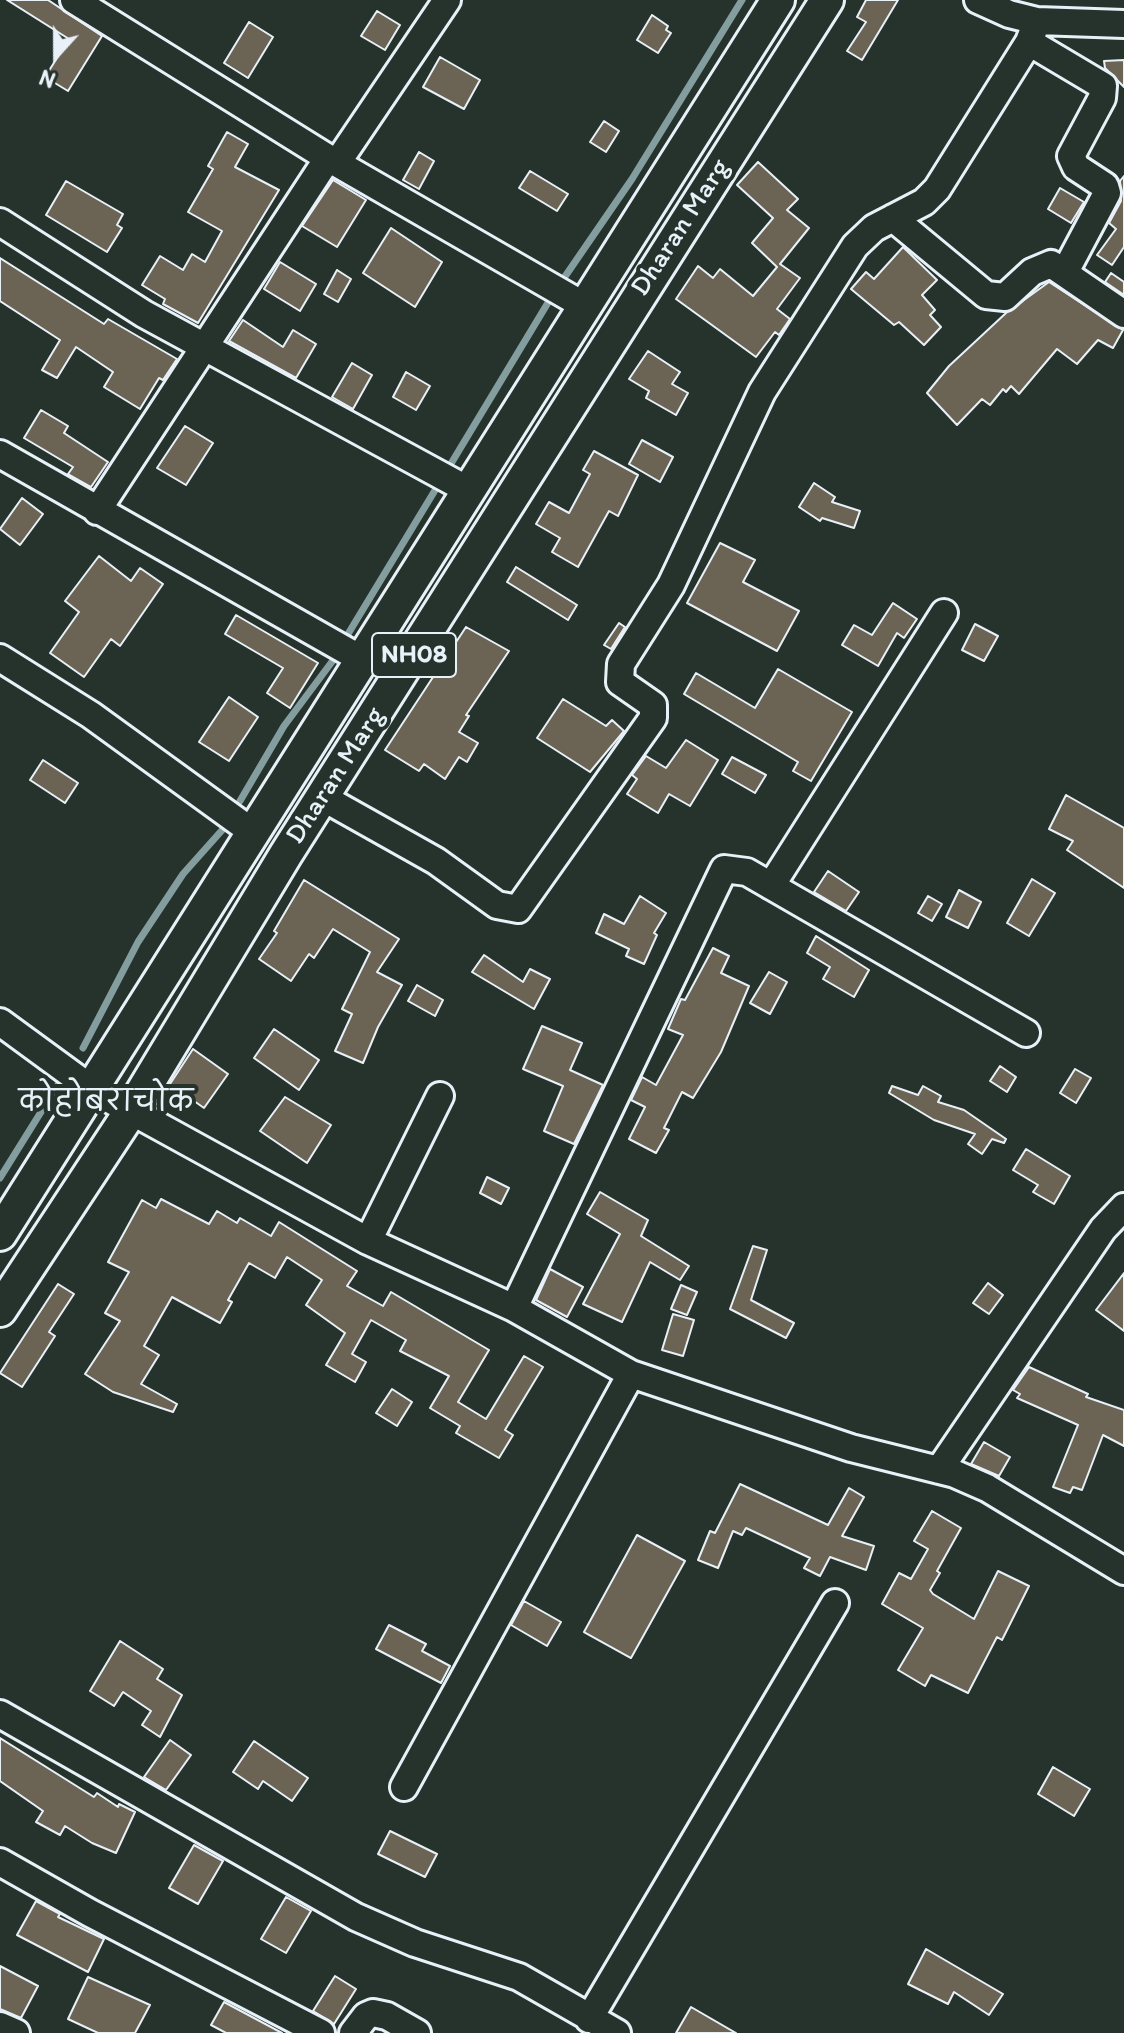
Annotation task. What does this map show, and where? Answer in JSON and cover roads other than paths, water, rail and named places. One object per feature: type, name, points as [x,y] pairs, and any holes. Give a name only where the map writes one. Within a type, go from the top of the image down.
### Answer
[{"type":"main road","name":"Dharan Marg","points":[[1,1229],[93,1090],[251,831],[778,0]]},
{"type":"main road","name":"Dharan Marg","points":[[0,1310],[131,1111],[322,797],[827,0]]},
{"type":"street","points":[[74,0],[333,160],[583,305]]},
{"type":"street","points":[[97,511],[203,345],[447,0]]},
{"type":"street","points":[[978,0],[1009,14],[1103,86],[1102,98],[1071,156],[1076,167],[1105,186],[1107,193],[1065,272]]},
{"type":"street","points":[[1033,32],[1124,24]]},
{"type":"street","points":[[322,797],[436,861],[497,905],[518,909],[655,714],[653,705],[620,682],[619,671],[671,585],[762,392],[855,246],[874,228],[924,202],[937,189],[1033,32]]},
{"type":"street","points":[[893,218],[986,295],[1005,297],[1041,267],[1051,264],[1124,314]]},
{"type":"street","points":[[0,222],[144,314],[468,490]]},
{"type":"street","points":[[0,454],[361,659]]},
{"type":"street","points":[[771,886],[944,613]]},
{"type":"street","points":[[0,658],[91,715],[251,831]]},
{"type":"street","points":[[514,1308],[719,873],[738,868],[1026,1033]]},
{"type":"street","points":[[0,1022],[93,1090],[368,1241],[514,1308],[631,1374],[851,1448],[939,1470],[987,1488],[1124,1571]]},
{"type":"street","points":[[368,1241],[440,1096]]},
{"type":"street","points":[[939,1470],[1103,1229],[1124,1207]]},
{"type":"street","points":[[404,1787],[631,1374]]},
{"type":"street","points":[[589,2019],[835,1603]]},
{"type":"street","points":[[0,1714],[356,1917],[415,1943],[519,1977],[617,2033]]},
{"type":"street","points":[[0,1862],[90,1913],[321,2033]]},
{"type":"street","points":[[353,2033],[366,2016],[373,2013],[387,2016],[417,2033]]},
{"type":"street","points":[[0,2026],[16,2033]]},
{"type":"waterway","points":[[564,278],[632,179],[742,0]]},
{"type":"waterway","points":[[449,467],[549,301]]},
{"type":"waterway","points":[[345,639],[437,487]]},
{"type":"waterway","points":[[240,801],[284,726],[334,659]]},
{"type":"waterway","points":[[83,1048],[138,942],[183,874],[224,828]]},
{"type":"waterway","points":[[0,1178],[59,1083]]},
{"type":"district","name":"कोहोबराचोक","points":[[106,1103]]}]
